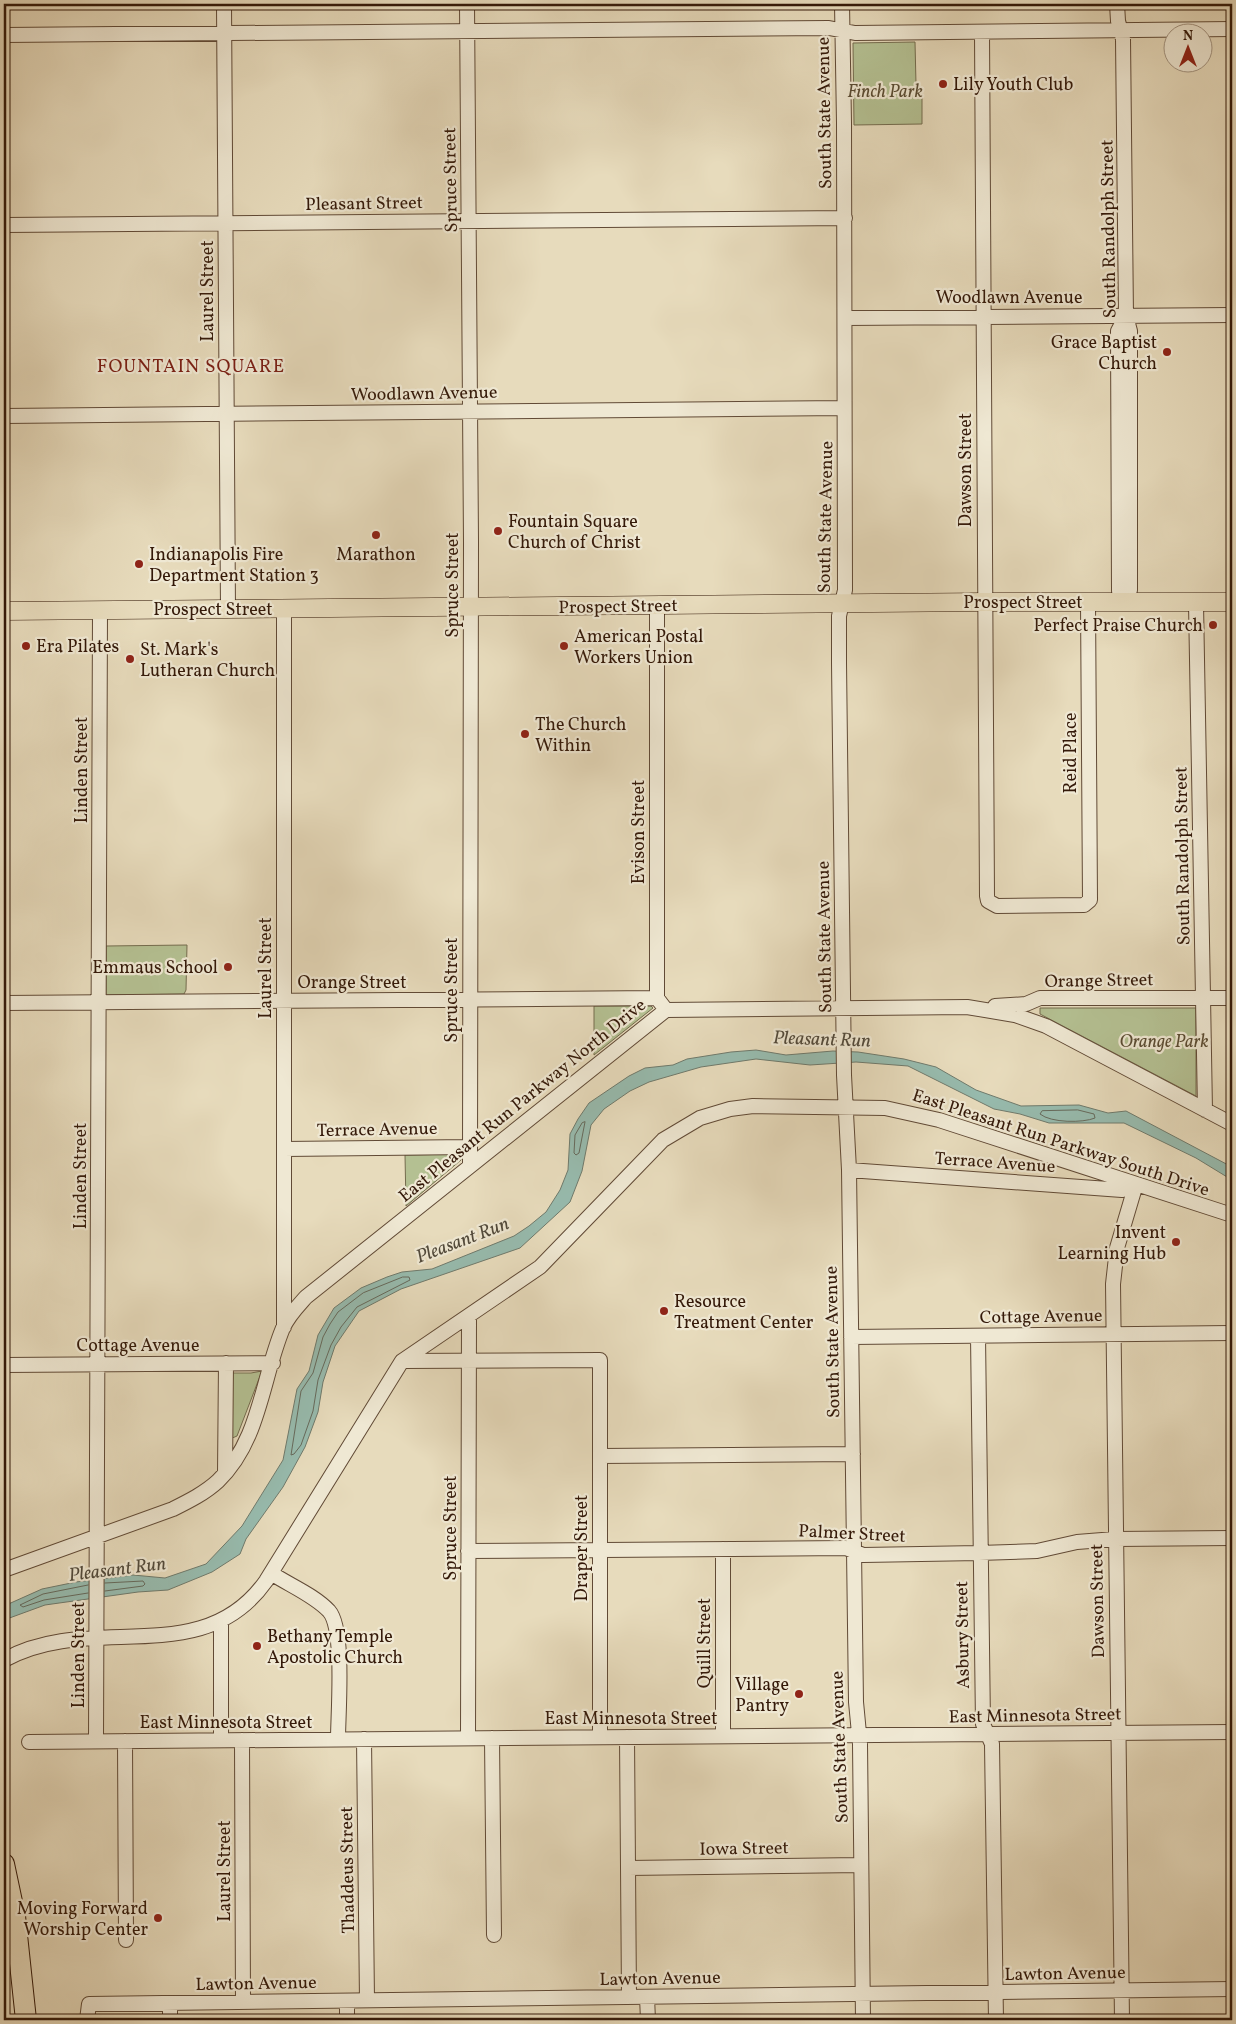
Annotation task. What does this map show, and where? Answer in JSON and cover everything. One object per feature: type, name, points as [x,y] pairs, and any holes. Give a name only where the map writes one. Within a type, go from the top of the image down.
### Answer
[{"type":"highway","points":[[4,1864],[15,1916],[26,2020]]},
{"type":"main road","name":"Prospect Street","points":[[4,611],[985,602],[1232,602]]},
{"type":"street","name":"Laurel Street","points":[[224,4],[228,609]]},
{"type":"street","name":"Spruce Street","points":[[467,4],[470,221],[470,1166]]},
{"type":"street","name":"South State Avenue","points":[[842,4],[846,590],[839,616],[839,663],[844,1075],[849,1170],[856,1709],[859,1735],[862,1865],[863,2020]]},
{"type":"street","name":"South Randolph Street","points":[[1117,4],[1118,21],[1123,39],[1126,316],[1130,331],[1130,590],[1125,602]]},
{"type":"street","points":[[4,34],[829,28],[855,33],[1232,29]]},
{"type":"street","name":"Dawson Street","points":[[982,32],[986,896],[988,901],[993,904],[1088,903]]},
{"type":"street","name":"Pleasant Street","points":[[4,225],[844,218]]},
{"type":"street","name":"Woodlawn Avenue","points":[[845,318],[1232,315]]},
{"type":"street","name":"Woodlawn Avenue","points":[[4,416],[844,408]]},
{"type":"street","name":"Reid Place","points":[[1088,602],[1090,897],[1088,903]]},
{"type":"street","name":"South Randolph Street","points":[[1196,603],[1205,1110]]},
{"type":"street","name":"Evison Street","points":[[657,605],[657,998]]},
{"type":"street","name":"Laurel Street","points":[[284,609],[284,1327]]},
{"type":"street","name":"Linden Street","points":[[96,1742],[99,1364],[100,610]]},
{"type":"street","points":[[657,998],[666,1010]]},
{"type":"street","name":"Orange Street","points":[[4,1003],[657,998]]},
{"type":"street","name":"Orange Street","points":[[967,1007],[1026,1004],[1040,998],[1232,998]]},
{"type":"street","name":"East Pleasant Run Parkway North Drive","points":[[4,1570],[98,1538],[181,1506],[203,1493],[225,1473],[236,1459],[248,1436],[284,1327],[297,1307],[316,1288],[666,1010],[967,1007],[1015,1015],[1046,1026],[1232,1124]]},
{"type":"street","name":"East Pleasant Run Parkway South Drive","points":[[4,1660],[50,1643],[97,1637],[192,1632],[221,1621],[246,1604],[271,1574],[402,1361],[540,1267],[653,1148],[685,1126],[713,1114],[748,1106],[894,1109],[928,1117],[1232,1215]]},
{"type":"street","name":"Terrace Avenue","points":[[284,1149],[470,1147]]},
{"type":"street","name":"Terrace Avenue","points":[[849,1170],[1122,1190],[1136,1184]]},
{"type":"street","name":"Dawson Street","points":[[1122,2020],[1113,1334],[1115,1260],[1136,1184]]},
{"type":"street","name":"Spruce Street","points":[[468,1738],[469,1317]]},
{"type":"street","name":"Cottage Avenue","points":[[851,1337],[1232,1333]]},
{"type":"street","name":"Asbury Street","points":[[978,1336],[979,1553],[983,1726],[992,1744],[996,2020]]},
{"type":"street","name":"Draper Street","points":[[468,1361],[600,1360],[600,1737]]},
{"type":"street","points":[[402,1361],[468,1361]]},
{"type":"street","points":[[225,1473],[226,1363]]},
{"type":"street","name":"Cottage Avenue","points":[[4,1365],[272,1363]]},
{"type":"street","points":[[600,1456],[852,1454]]},
{"type":"street","name":"Palmer Street","points":[[468,1551],[846,1548],[863,1555],[1037,1551],[1077,1542],[1115,1539],[1232,1538]]},
{"type":"street","name":"Quill Street","points":[[723,1549],[723,1736]]},
{"type":"street","points":[[271,1574],[322,1605],[333,1618],[338,1637],[338,1740]]},
{"type":"street","points":[[221,1621],[221,1740]]},
{"type":"street","name":"East Minnesota Street","points":[[29,1742],[1232,1732]]},
{"type":"street","points":[[627,1737],[629,1997]]},
{"type":"street","points":[[492,1738],[494,1935]]},
{"type":"street","name":"Thaddeus Street","points":[[364,1739],[367,2000]]},
{"type":"street","name":"Laurel Street","points":[[242,1740],[243,2002]]},
{"type":"street","points":[[125,1741],[126,1940]]},
{"type":"street","name":"Iowa Street","points":[[628,1868],[862,1865]]},
{"type":"street","name":"Lawton Avenue","points":[[87,2020],[89,2004],[1232,1989]]},
{"type":"street","points":[[648,1997],[648,2020]]},
{"type":"street","points":[[346,2001],[347,2020]]},
{"type":"street","points":[[170,2003],[170,2020]]},
{"type":"green space","name":"Finch Park","points":[[915,42],[916,84],[922,92],[922,124],[854,125],[853,43]]},
{"type":"green space","points":[[187,945],[186,990],[184,994],[106,995],[106,946]]},
{"type":"green space","points":[[594,1006],[651,1006],[653,1008],[594,1055]]},
{"type":"green space","name":"Orange Park","points":[[1040,1008],[1196,1008],[1196,1096],[1040,1014]]},
{"type":"green space","points":[[459,1154],[461,1160],[406,1206],[405,1155]]},
{"type":"green space","points":[[262,1371],[237,1436],[230,1439],[230,1373]]},
{"type":"water","name":"Pleasant Run","points":[[756,1050],[786,1055],[833,1051],[858,1052],[904,1059],[936,1067],[976,1090],[1021,1106],[1079,1105],[1108,1113],[1126,1111],[1232,1167],[1232,1180],[1196,1158],[1124,1123],[1049,1123],[1020,1114],[994,1109],[908,1066],[856,1062],[810,1065],[756,1059],[701,1067],[649,1082],[630,1091],[604,1109],[591,1125],[582,1171],[570,1202],[520,1248],[401,1289],[359,1311],[335,1346],[323,1382],[318,1412],[305,1447],[283,1487],[246,1539],[240,1554],[212,1572],[168,1590],[138,1592],[45,1605],[4,1620],[4,1606],[42,1589],[76,1582],[133,1575],[165,1578],[206,1564],[242,1526],[283,1460],[297,1389],[309,1371],[318,1335],[334,1308],[361,1288],[387,1277],[402,1272],[432,1269],[514,1236],[529,1226],[546,1212],[560,1190],[568,1170],[570,1134],[578,1119],[589,1103],[629,1076],[645,1068],[673,1065],[687,1059]]},
{"type":"place","name":"Lily Youth Club","points":[[943,84]]},
{"type":"place","name":"Grace Baptist Church","points":[[1167,352]]},
{"type":"place","name":"Fountain Square Church of Christ","points":[[498,531]]},
{"type":"place","name":"Marathon","points":[[376,535]]},
{"type":"place","name":"Indianapolis Fire Department Station 3","points":[[139,564]]},
{"type":"place","name":"Perfect Praise Church","points":[[1213,625]]},
{"type":"place","name":"Era Pilates","points":[[26,646]]},
{"type":"place","name":"American Postal Workers Union","points":[[564,646]]},
{"type":"place","name":"St. Mark's Lutheran Church","points":[[130,659]]},
{"type":"place","name":"The Church Within","points":[[525,734]]},
{"type":"place","name":"Emmaus School","points":[[228,967]]},
{"type":"place","name":"Invent Learning Hub","points":[[1176,1242]]},
{"type":"place","name":"Resource Treatment Center","points":[[664,1311]]},
{"type":"place","name":"Bethany Temple Apostolic Church","points":[[257,1646]]},
{"type":"place","name":"Village Pantry","points":[[799,1694]]},
{"type":"place","name":"Moving Forward Worship Center","points":[[158,1918]]},
{"type":"district","name":"FOUNTAIN SQUARE","points":[[191,365]]}]
